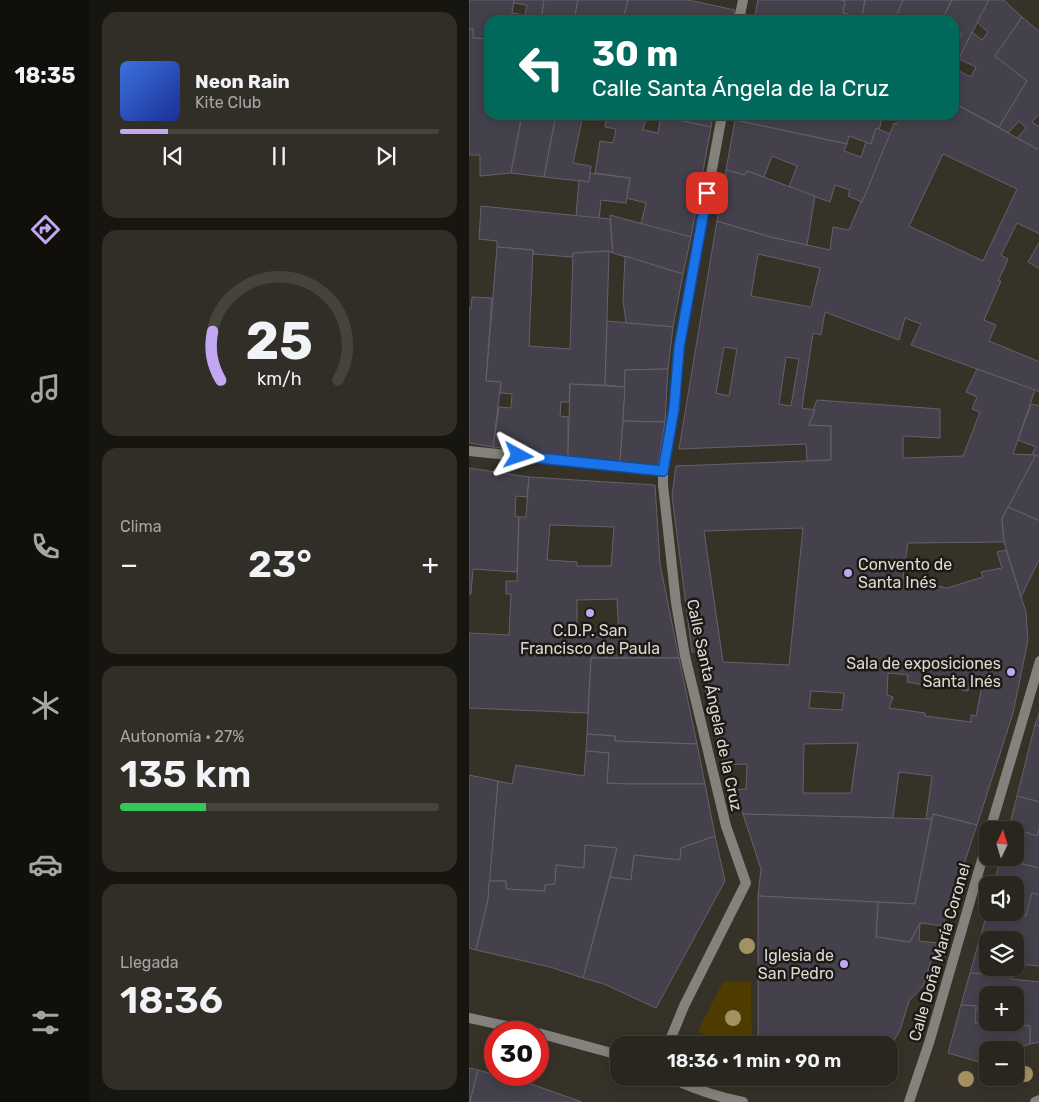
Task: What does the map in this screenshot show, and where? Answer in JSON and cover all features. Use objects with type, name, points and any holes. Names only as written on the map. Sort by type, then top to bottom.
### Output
[{"type":"street","points":[[740,15],[743,0]]},
{"type":"street","name":"Calle Santa Ángela de la Cruz","points":[[672,1036],[746,883],[726,826],[685,656],[663,485],[663,471],[674,409],[679,348],[721,120]]},
{"type":"street","points":[[469,451],[663,471]]},
{"type":"street","points":[[993,821],[1039,661]]},
{"type":"street","name":"Calle Doña María Coronel","points":[[909,1102],[929,1043],[980,866]]},
{"type":"street","points":[[469,1018],[484,1021]]},
{"type":"street","points":[[549,1037],[610,1054]]},
{"type":"street","points":[[688,1086],[727,1100],[743,1102]]},
{"type":"street","points":[[1035,1102],[1039,1100]]},
{"type":"shaded area","points":[[751,981],[752,1036],[707,1036],[698,1031],[723,982]]},
{"type":"building","points":[[469,0],[514,0],[512,15],[484,15],[484,39],[473,38],[473,29],[469,29]]},
{"type":"building","points":[[514,0],[544,0],[542,15],[525,15],[527,5],[514,3]]},
{"type":"building","points":[[544,0],[578,0],[575,15],[542,15]]},
{"type":"building","points":[[578,0],[628,0],[624,15],[575,15]]},
{"type":"building","points":[[628,0],[688,0],[735,10],[734,15],[624,15]]},
{"type":"building","points":[[758,0],[841,0],[845,1],[843,13],[847,14],[847,15],[755,15]]},
{"type":"building","points":[[841,0],[865,0],[862,15],[843,13],[845,1]]},
{"type":"building","points":[[865,0],[903,0],[897,15],[862,15]]},
{"type":"building","points":[[903,0],[952,0],[944,15],[897,15]]},
{"type":"building","points":[[952,0],[989,0],[959,58],[959,39],[962,34],[959,32],[959,15],[944,15]]},
{"type":"building","points":[[989,0],[1004,0],[1022,17],[995,56],[1027,81],[999,127],[959,106],[959,71],[971,77],[976,67],[959,59],[972,32],[982,40],[988,32],[977,22]]},
{"type":"building","points":[[1022,17],[1040,32],[1040,113],[1032,122],[1040,127],[1040,147],[1037,149],[1017,138],[1026,128],[1019,121],[1008,133],[999,127],[1027,81],[995,56]]},
{"type":"building","points":[[469,29],[473,29],[473,38],[484,39],[484,120],[521,120],[511,173],[480,176],[480,155],[469,155]]},
{"type":"building","points":[[959,106],[1037,149],[1040,147],[1040,234],[1017,223],[1001,255],[1008,259],[998,281],[1001,281],[984,320],[996,325],[989,341],[1040,362],[1040,392],[911,345],[921,324],[905,318],[899,340],[825,312],[821,335],[813,333],[802,408],[815,410],[809,425],[831,426],[831,460],[807,461],[806,444],[679,449],[717,221],[771,237],[830,250],[833,227],[849,230],[894,123],[897,124],[899,120],[959,120]],"holes":[[[943,154],[1017,189],[983,261],[909,226]],[[758,254],[820,268],[811,307],[751,296]],[[724,347],[737,349],[729,396],[716,393]],[[786,357],[799,359],[791,406],[779,404]]]},
{"type":"building","points":[[521,120],[555,120],[544,177],[511,173]]},
{"type":"building","points":[[555,120],[582,120],[573,163],[591,166],[589,182],[544,177]]},
{"type":"building","points":[[606,120],[646,120],[643,130],[658,133],[660,120],[679,120],[711,127],[691,237],[641,224],[646,203],[626,198],[630,178],[595,173],[600,141],[613,143],[616,129],[605,127]]},
{"type":"building","points":[[679,120],[712,120],[711,127]]},
{"type":"building","points":[[735,120],[882,120],[879,130],[876,128],[871,144],[849,136],[847,144]]},
{"type":"building","points":[[735,120],[847,144],[844,151],[861,157],[866,142],[871,144],[876,128],[890,134],[862,202],[848,196],[850,190],[835,185],[830,202],[789,187],[797,166],[772,156],[764,177],[747,171],[745,175],[726,170]]},
{"type":"building","points":[[726,170],[745,175],[747,171],[815,196],[807,245],[771,237],[717,221]]},
{"type":"building","points":[[590,173],[630,178],[626,203],[601,200],[599,219],[576,216],[579,180],[589,182]]},
{"type":"building","points":[[481,206],[610,219],[613,253],[609,251],[573,253],[572,257],[533,254],[533,250],[497,247],[497,241],[479,239]]},
{"type":"building","points":[[610,215],[691,237],[683,274],[613,253]]},
{"type":"building","points":[[1040,241],[1040,269],[1028,262]]},
{"type":"building","points":[[497,247],[533,250],[529,346],[570,349],[573,253],[609,251],[605,385],[570,384],[569,402],[561,402],[560,416],[568,417],[568,456],[493,447],[499,407],[511,408],[512,394],[500,393],[501,382],[486,381]]},
{"type":"building","points":[[625,256],[683,274],[673,327],[626,323],[623,300]]},
{"type":"building","points":[[472,297],[492,298],[486,381],[501,382],[493,447],[469,443],[469,308],[471,308]]},
{"type":"building","points":[[607,321],[673,327],[668,369],[625,370],[625,387],[605,385]]},
{"type":"building","points":[[668,369],[665,422],[623,421],[625,370]]},
{"type":"building","name":"Convento de Santa Inés","points":[[977,369],[1035,390],[1013,454],[1036,455],[1002,519],[1004,542],[908,543],[903,577],[947,588],[983,577],[981,572],[1002,568],[997,552],[1006,550],[1026,612],[1028,640],[1013,713],[977,825],[933,814],[932,819],[926,819],[932,776],[899,772],[893,818],[743,814],[735,790],[746,789],[747,764],[724,765],[696,652],[692,652],[672,496],[676,466],[831,460],[831,426],[809,425],[817,400],[940,409],[940,438],[903,436],[903,458],[963,456],[980,412],[972,409],[977,397],[966,392]],"holes":[[[803,528],[789,665],[723,662],[704,531]],[[888,673],[908,675],[907,682],[942,688],[943,680],[958,683],[958,689],[968,691],[969,684],[982,686],[976,716],[971,715],[971,722],[925,716],[925,713],[889,708],[893,697],[887,695]],[[811,691],[844,693],[842,710],[809,708]],[[858,743],[851,793],[803,793],[804,744]]]},
{"type":"building","points":[[570,384],[625,387],[620,462],[568,456]]},
{"type":"building","points":[[1031,404],[1040,406],[1040,457],[1032,454],[1036,447],[1018,440]]},
{"type":"building","points":[[623,421],[665,422],[658,466],[620,462]]},
{"type":"building","points":[[1036,455],[1040,457],[1040,521],[1008,507]]},
{"type":"building","points":[[469,468],[529,477],[527,497],[516,496],[515,516],[519,517],[517,572],[473,569],[471,594],[469,594]]},
{"type":"building","name":"C.D.P. San Francisco de Paula","points":[[529,477],[655,485],[660,564],[679,658],[591,658],[588,713],[469,708],[469,633],[509,635],[511,594],[506,594],[506,581],[517,581],[519,517],[526,517]],"holes":[[[550,525],[614,527],[611,566],[577,566],[577,562],[547,560]],[[617,599],[619,637],[577,637],[577,600]]]},
{"type":"building","points":[[1008,507],[1040,521],[1040,558],[1021,597],[1004,542],[1002,519]]},
{"type":"building","points":[[591,658],[679,658],[697,744],[615,741],[615,736],[587,734]]},
{"type":"building","points":[[1040,711],[1040,726],[1035,725]]},
{"type":"building","points":[[1035,725],[1040,726],[1040,802],[1017,796]]},
{"type":"building","points":[[587,734],[615,736],[615,741],[697,744],[705,784],[607,783],[609,753],[586,751]]},
{"type":"building","points":[[586,751],[609,753],[607,783],[705,784],[715,836],[681,848],[680,860],[634,855],[631,880],[610,877],[617,848],[585,845],[584,868],[556,865],[555,884],[545,885],[545,891],[506,889],[506,881],[489,881],[498,781],[512,784],[516,765],[584,776]]},
{"type":"building","points":[[469,775],[498,781],[488,900],[476,950],[469,948]]},
{"type":"building","points":[[1017,796],[1040,802],[1040,827],[1037,836],[1024,832],[1024,821],[1011,821]]},
{"type":"building","points":[[743,814],[932,819],[915,904],[758,896],[761,869]]},
{"type":"building","points":[[933,814],[977,825],[943,926],[920,923],[910,942],[876,937],[878,902],[915,904]]},
{"type":"building","points":[[1040,827],[1040,868],[1024,864],[1024,832],[1037,836]]},
{"type":"building","points":[[715,836],[725,881],[656,1008],[604,984],[583,978],[610,877],[631,880],[634,855],[680,860],[681,848]]},
{"type":"building","points":[[585,845],[617,848],[583,978],[550,967],[476,950],[488,900],[489,881],[506,881],[506,889],[545,891],[545,885],[555,884],[556,865],[584,868]]},
{"type":"building","points":[[1024,864],[1040,868],[1040,895],[1032,893],[1026,916],[1024,916],[1024,876],[996,876],[998,866],[1024,866]]},
{"type":"building","points":[[1032,893],[1040,895],[1040,966],[1024,965],[1024,931],[982,931],[985,921],[1024,921],[1024,916],[1026,916]]},
{"type":"building","name":"Iglesia de San Pedro","points":[[758,896],[878,902],[876,937],[910,942],[920,923],[919,941],[937,943],[923,986],[909,1001],[897,1036],[758,1036]]},
{"type":"building","points":[[979,942],[979,974],[970,973]]},
{"type":"building","points":[[970,973],[979,974],[979,976],[1013,976],[1012,979],[1040,982],[1040,1042],[1030,1044],[1030,1026],[1024,1026],[1024,986],[979,986],[979,1023],[975,1023],[976,1006],[961,1005]]},
{"type":"building","points":[[961,1005],[976,1006],[975,1023],[979,1023],[979,1031],[1024,1031],[1024,1026],[1030,1026],[1030,1044],[1024,1046],[1024,1041],[979,1041],[979,1062],[948,1053]]},
{"type":"building","points":[[469,1068],[478,1070],[470,1102],[469,1102]]},
{"type":"building","points":[[478,1070],[484,1072],[484,1086],[537,1086],[582,1102],[470,1102]]},
{"type":"place","name":"Convento de Santa Inés","points":[[848,573]]},
{"type":"place","name":"C.D.P. San Francisco de Paula","points":[[590,613]]},
{"type":"place","name":"Sala de exposiciones Santa Inés","points":[[1011,672]]},
{"type":"place","name":"Iglesia de San Pedro","points":[[844,964]]},
{"type":"route","points":[[519,456],[663,471],[674,409],[679,348],[707,193]]}]
